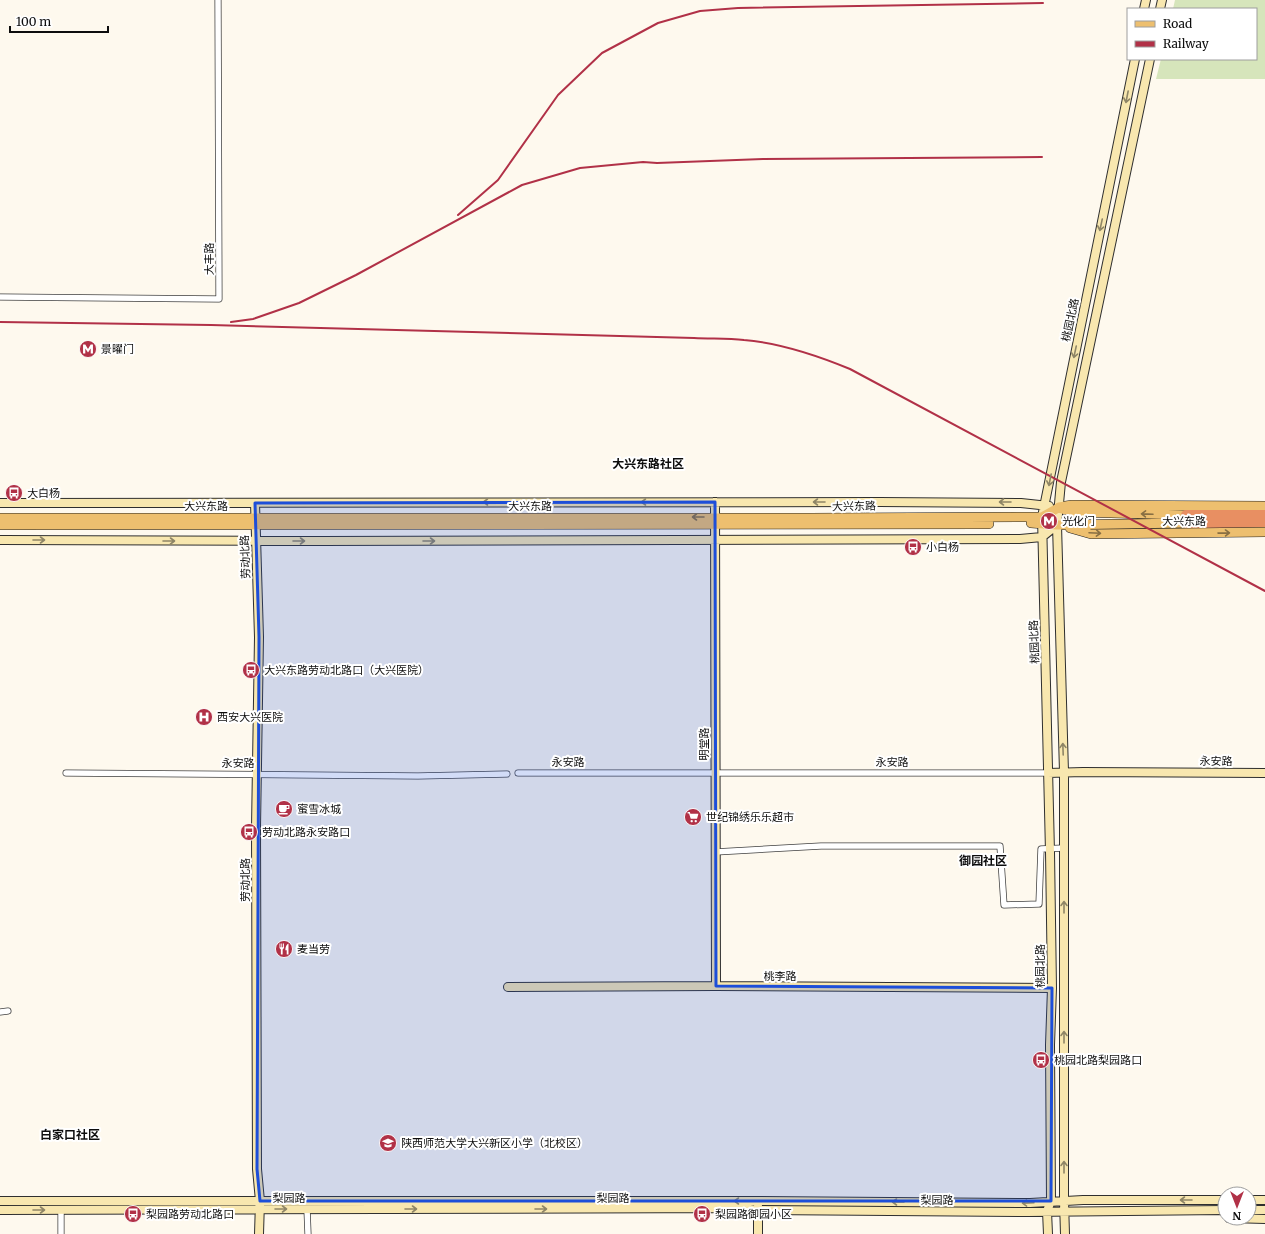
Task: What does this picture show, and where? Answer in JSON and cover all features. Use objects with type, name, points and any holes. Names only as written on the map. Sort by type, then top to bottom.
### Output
[{"type":"highway","points":[[1224,519],[1265,515]]},
{"type":"highway","points":[[1186,519],[1224,519],[1265,522]]},
{"type":"main road","name":"桃园北路","points":[[1048,1234],[1047,1211],[1051,1201],[1050,1045],[1052,988],[1042,520],[1135,60]]},
{"type":"main road","points":[[1065,1234],[1064,772],[1056,525],[1061,482],[1150,60]]},
{"type":"main road","points":[[0,502],[1013,502],[1058,508]]},
{"type":"main road","name":"明堂路","points":[[715,502],[716,986]]},
{"type":"main road","name":"劳动北路","points":[[255,503],[259,637],[257,775],[257,1168],[260,1205],[259,1234]]},
{"type":"main road","name":"大兴东路","points":[[1042,520],[1058,508],[1072,504],[1265,506]]},
{"type":"main road","name":"大兴东路","points":[[1058,508],[1073,512],[1186,519]]},
{"type":"main road","name":"大兴东路","points":[[0,518],[255,521],[1042,520],[1091,534],[1265,532]]},
{"type":"main road","name":"大兴东路","points":[[1056,525],[1186,519]]},
{"type":"main road","name":"大兴东路","points":[[0,525],[255,521]]},
{"type":"main road","points":[[0,540],[256,541],[1020,539],[1042,537],[1056,525]]},
{"type":"main road","name":"永安路","points":[[1048,773],[1265,773]]},
{"type":"main road","name":"桃李路","points":[[508,987],[716,986],[1052,988]]},
{"type":"main road","name":"梨园路","points":[[0,1210],[260,1205],[758,1201],[1030,1203],[1051,1201],[1217,1200]]},
{"type":"main road","points":[[758,1201],[758,1234]]},
{"type":"main road","name":"梨园路","points":[[0,1202],[260,1205],[307,1210],[742,1208],[758,1210],[1216,1210]]},
{"type":"street","name":"大丰路","points":[[0,297],[219,299],[218,0]]},
{"type":"street","name":"永安路","points":[[66,773],[418,776],[507,774]]},
{"type":"street","name":"永安路","points":[[518,773],[1048,773]]},
{"type":"street","points":[[715,852],[821,846],[1000,846],[1004,905],[1040,904],[1041,849],[1064,848]]},
{"type":"street","points":[[0,1012],[8,1011]]},
{"type":"street","points":[[61,1210],[61,1234]]},
{"type":"street","points":[[307,1210],[308,1234]]},
{"type":"highlighted area","points":[[715,502],[716,986],[1052,988],[1051,1201],[260,1201],[257,1169],[259,637],[255,503]]},
{"type":"green space","points":[[1175,0],[1265,0],[1265,79],[1156,79],[1161,60],[1257,60],[1257,8],[1173,8]]},
{"type":"railway","points":[[458,215],[498,180],[558,95],[602,53],[658,23],[700,11],[738,8],[1043,3]]},
{"type":"railway","points":[[231,322],[253,319],[299,303],[356,275],[522,185],[580,168],[643,162],[657,163],[763,159],[1042,157]]},
{"type":"railway","points":[[0,322],[211,325],[725,339],[771,344],[811,354],[850,369],[1265,591]]},
{"type":"place","name":"景曜门","points":[[88,349]]},
{"type":"place","name":"大白杨","points":[[14,493]]},
{"type":"place","name":"光化门","points":[[1049,521]]},
{"type":"place","name":"小白杨","points":[[913,547]]},
{"type":"place","name":"大兴东路劳动北路口（大兴医院）","points":[[251,670]]},
{"type":"place","name":"西安大兴医院","points":[[204,717]]},
{"type":"place","name":"蜜雪冰城","points":[[284,809]]},
{"type":"place","name":"世纪锦绣乐乐超市","points":[[693,817]]},
{"type":"place","name":"劳动北路永安路口","points":[[249,832]]},
{"type":"place","name":"麦当劳","points":[[284,949]]},
{"type":"place","name":"桃园北路梨园路口","points":[[1041,1060]]},
{"type":"place","name":"陕西师范大学大兴新区小学（北校区）","points":[[388,1143]]},
{"type":"place","name":"梨园路劳动北路口","points":[[133,1214]]},
{"type":"place","name":"梨园路御园小区","points":[[702,1214]]},
{"type":"district","name":"大兴东路社区","points":[[648,463]]},
{"type":"district","name":"御园社区","points":[[983,860]]},
{"type":"district","name":"白家口社区","points":[[70,1134]]}]
